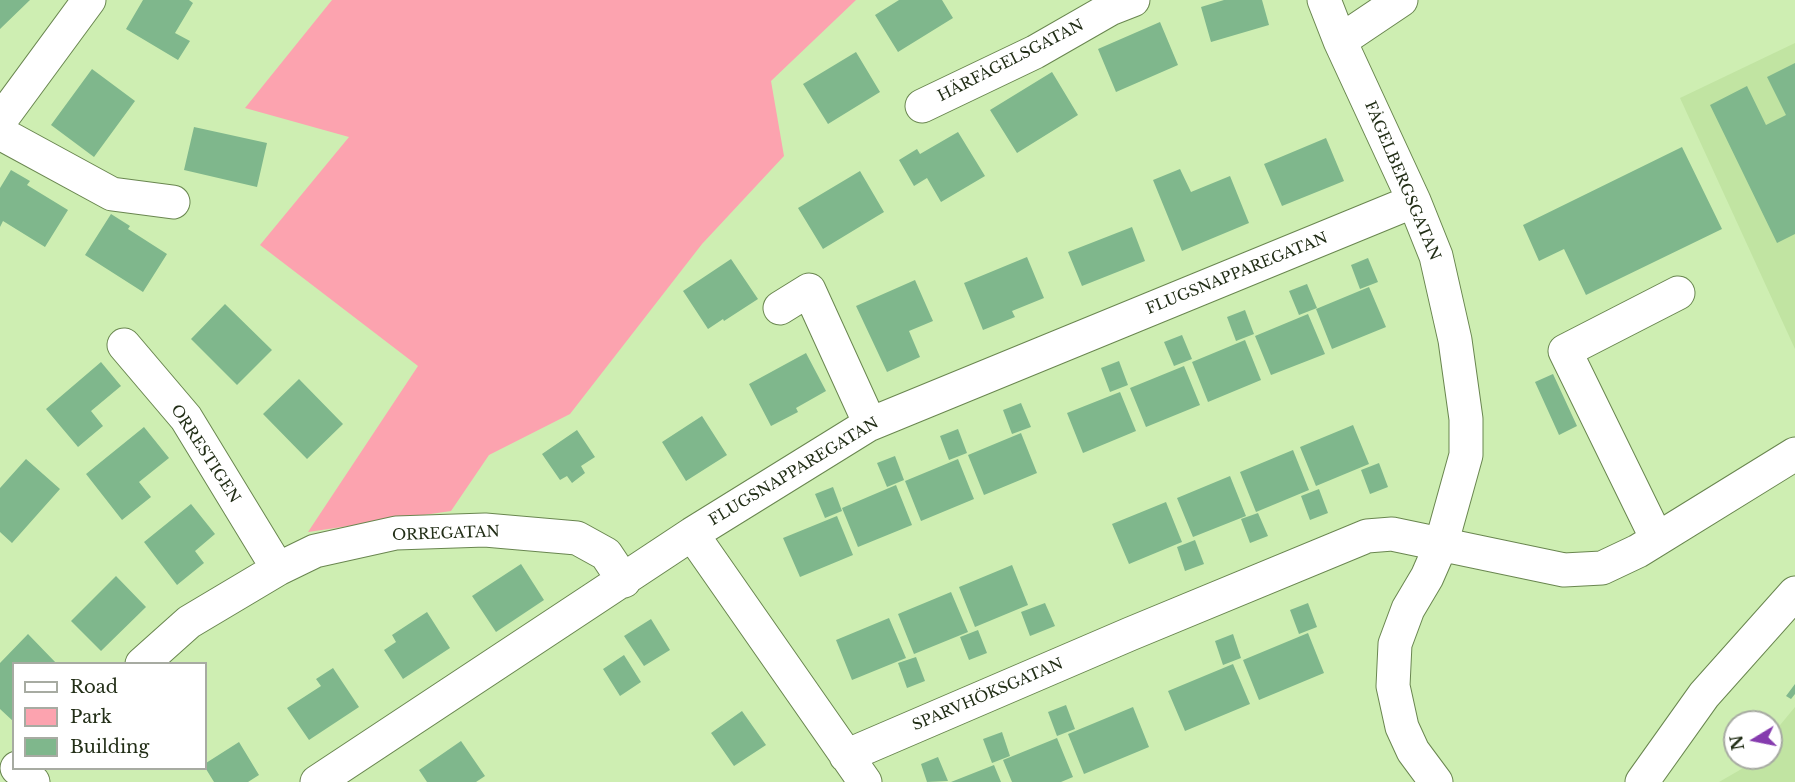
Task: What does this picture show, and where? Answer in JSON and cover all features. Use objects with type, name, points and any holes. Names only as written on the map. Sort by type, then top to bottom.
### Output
[{"type":"street","points":[[0,121],[89,0]]},
{"type":"street","name":"HÄRFÅGELSGATAN","points":[[922,106],[973,83],[1110,9],[1133,0]]},
{"type":"street","name":"FÅGELBERGSGATAN","points":[[1324,0],[1340,41],[1414,201],[1436,256],[1455,339],[1466,419],[1466,455],[1441,545],[1427,577],[1408,609],[1395,644],[1392,686],[1402,727],[1426,779]]},
{"type":"street","points":[[1340,41],[1401,0]]},
{"type":"street","points":[[0,133],[112,194],[173,202]]},
{"type":"street","name":"FLUGSNAPPAREGATAN","points":[[317,782],[356,772],[692,534],[870,424],[1414,201]]},
{"type":"street","points":[[780,308],[809,290],[870,424]]},
{"type":"street","points":[[1657,539],[1564,351],[1678,293]]},
{"type":"street","name":"ORRESTIGEN","points":[[124,345],[186,418],[278,569]]},
{"type":"street","points":[[1441,545],[1564,570],[1602,568],[1657,539],[1795,454]]},
{"type":"street","name":"ORREGATAN","points":[[143,662],[189,622],[278,569],[315,551],[396,533],[485,530],[577,538],[606,554],[624,581]]},
{"type":"street","name":"SPARVHÖKSGATAN","points":[[692,534],[855,769],[1131,634],[1367,536],[1392,534],[1441,545]]},
{"type":"street","points":[[1642,782],[1704,695],[1795,593]]},
{"type":"street","points":[[0,754],[12,763]]},
{"type":"street","points":[[19,770],[33,782],[43,770]]},
{"type":"shaded area","points":[[1795,43],[1795,349],[1680,98]]},
{"type":"shaded area","points":[[1795,707],[1795,782],[1719,782],[1740,770],[1783,770],[1783,722]]},
{"type":"green space","points":[[332,0],[856,0],[771,81],[784,156],[702,244],[570,414],[489,455],[451,511],[308,532],[418,366],[260,245],[349,137],[245,108]]},
{"type":"building","points":[[0,0],[30,0],[0,29]]},
{"type":"building","points":[[143,0],[189,0],[193,3],[175,33],[190,41],[178,60],[126,29]]},
{"type":"building","points":[[899,0],[942,0],[953,18],[898,52],[875,15]]},
{"type":"building","points":[[1224,0],[1262,0],[1269,25],[1211,42],[1201,7]]},
{"type":"building","points":[[1160,22],[1178,65],[1116,92],[1098,49]]},
{"type":"building","points":[[856,52],[880,92],[828,124],[803,84]]},
{"type":"building","points":[[1795,63],[1795,234],[1777,243],[1710,105],[1747,86],[1766,125],[1786,115],[1767,77]]},
{"type":"building","points":[[92,69],[135,101],[94,157],[51,125]]},
{"type":"building","points":[[1052,72],[1078,115],[1017,153],[990,110]]},
{"type":"building","points":[[194,127],[267,143],[257,187],[184,170]]},
{"type":"building","points":[[958,132],[985,176],[941,202],[927,178],[914,186],[899,160],[917,149],[920,154]]},
{"type":"building","points":[[1326,138],[1344,181],[1282,206],[1264,164]]},
{"type":"building","points":[[1682,147],[1722,229],[1586,295],[1564,249],[1539,261],[1523,225]]},
{"type":"building","points":[[1180,169],[1191,192],[1230,176],[1249,223],[1182,251],[1153,180]]},
{"type":"building","points":[[11,170],[30,181],[27,185],[68,210],[45,247],[3,221],[0,227],[0,188]]},
{"type":"building","points":[[860,171],[884,212],[823,249],[798,208]]},
{"type":"building","points":[[111,214],[130,226],[128,229],[167,254],[143,292],[85,255]]},
{"type":"building","points":[[1132,227],[1145,261],[1082,286],[1068,252]]},
{"type":"building","points":[[1027,257],[1044,298],[1012,311],[1015,317],[983,330],[964,283]]},
{"type":"building","points":[[1368,258],[1378,282],[1360,289],[1351,265]]},
{"type":"building","points":[[731,259],[758,299],[708,329],[683,291]]},
{"type":"building","points":[[915,280],[933,321],[909,331],[920,357],[887,372],[856,306]]},
{"type":"building","points":[[1307,284],[1317,308],[1299,315],[1289,291]]},
{"type":"building","points":[[1369,287],[1386,327],[1332,349],[1316,309]]},
{"type":"building","points":[[225,304],[272,350],[237,385],[191,339]]},
{"type":"building","points":[[1245,310],[1254,334],[1236,341],[1227,317]]},
{"type":"building","points":[[1308,314],[1325,354],[1271,375],[1255,336]]},
{"type":"building","points":[[1182,335],[1192,359],[1174,366],[1164,342]]},
{"type":"building","points":[[1245,340],[1261,380],[1208,402],[1192,362]]},
{"type":"building","points":[[806,353],[826,391],[796,408],[798,412],[771,426],[749,384]]},
{"type":"building","points":[[1119,361],[1128,385],[1110,392],[1101,368]]},
{"type":"building","points":[[101,362],[121,386],[91,411],[103,426],[78,447],[46,409]]},
{"type":"building","points":[[1184,366],[1200,405],[1146,427],[1130,388]]},
{"type":"building","points":[[1553,374],[1577,426],[1559,435],[1535,382]]},
{"type":"building","points":[[299,379],[343,424],[307,459],[263,414]]},
{"type":"building","points":[[1120,392],[1136,431],[1083,453],[1067,413]]},
{"type":"building","points":[[1021,403],[1031,427],[1012,434],[1003,410]]},
{"type":"building","points":[[702,416],[727,455],[686,481],[662,442]]},
{"type":"building","points":[[1353,425],[1369,464],[1316,486],[1300,447]]},
{"type":"building","points":[[144,427],[169,458],[139,482],[151,497],[122,520],[86,474]]},
{"type":"building","points":[[958,429],[967,453],[949,460],[940,436]]},
{"type":"building","points":[[577,430],[595,457],[581,466],[585,473],[572,483],[567,476],[560,480],[542,454]]},
{"type":"building","points":[[1021,433],[1037,473],[984,495],[968,455]]},
{"type":"building","points":[[1293,450],[1309,490],[1256,512],[1240,472]]},
{"type":"building","points":[[895,456],[904,480],[887,487],[877,463]]},
{"type":"building","points":[[26,459],[60,489],[12,543],[0,532],[0,488]]},
{"type":"building","points":[[958,459],[974,499],[921,521],[905,481]]},
{"type":"building","points":[[1379,463],[1388,487],[1370,494],[1361,470]]},
{"type":"building","points":[[1230,476],[1246,516],[1193,537],[1177,498]]},
{"type":"building","points":[[896,485],[912,525],[858,547],[842,508]]},
{"type":"building","points":[[833,487],[842,511],[825,518],[815,494]]},
{"type":"building","points":[[1319,489],[1328,513],[1310,520],[1301,496]]},
{"type":"building","points":[[1166,502],[1182,542],[1129,564],[1112,524]]},
{"type":"building","points":[[191,504],[215,534],[195,551],[204,563],[177,585],[144,542]]},
{"type":"building","points":[[1258,513],[1268,536],[1250,543],[1241,519]]},
{"type":"building","points":[[837,516],[853,555],[800,577],[783,538]]},
{"type":"building","points":[[1195,540],[1204,564],[1185,571],[1177,547]]},
{"type":"building","points":[[521,564],[544,600],[496,632],[472,596]]},
{"type":"building","points":[[1012,565],[1028,605],[975,627],[959,587]]},
{"type":"building","points":[[116,576],[146,607],[101,651],[71,621]]},
{"type":"building","points":[[951,592],[968,632],[914,654],[898,614]]},
{"type":"building","points":[[1045,603],[1055,626],[1030,636],[1021,612]]},
{"type":"building","points":[[1308,603],[1317,627],[1299,634],[1290,610]]},
{"type":"building","points":[[427,612],[450,648],[403,679],[384,650],[396,642],[392,635]]},
{"type":"building","points":[[889,618],[906,658],[852,680],[836,640]]},
{"type":"building","points":[[651,619],[670,650],[644,666],[624,636]]},
{"type":"building","points":[[978,630],[987,653],[969,660],[960,637]]},
{"type":"building","points":[[1308,633],[1324,673],[1259,700],[1243,660]]},
{"type":"building","points":[[28,634],[55,662],[12,662],[12,720],[0,709],[0,663]]},
{"type":"building","points":[[1233,634],[1241,658],[1223,665],[1215,641]]},
{"type":"building","points":[[624,655],[641,682],[620,696],[603,669]]},
{"type":"building","points":[[916,657],[925,681],[907,688],[898,663]]},
{"type":"building","points":[[1233,664],[1250,704],[1185,731],[1168,691]]},
{"type":"building","points":[[333,668],[359,707],[309,740],[287,708],[321,686],[316,679]]},
{"type":"building","points":[[1795,684],[1795,694],[1791,699],[1786,696]]},
{"type":"building","points":[[1066,705],[1075,729],[1057,736],[1048,712]]},
{"type":"building","points":[[1133,707],[1149,747],[1084,774],[1068,734]]},
{"type":"building","points":[[742,711],[766,745],[734,766],[711,733]]},
{"type":"building","points":[[1002,732],[1010,756],[992,763],[983,739]]},
{"type":"building","points":[[1057,738],[1073,777],[1061,782],[1012,782],[1003,760]]},
{"type":"building","points":[[461,741],[485,776],[476,782],[427,782],[419,770]]},
{"type":"building","points":[[239,742],[259,775],[248,782],[214,782],[207,770],[207,762]]},
{"type":"building","points":[[938,757],[948,781],[927,782],[921,764]]},
{"type":"building","points":[[994,765],[1001,782],[951,782]]}]
